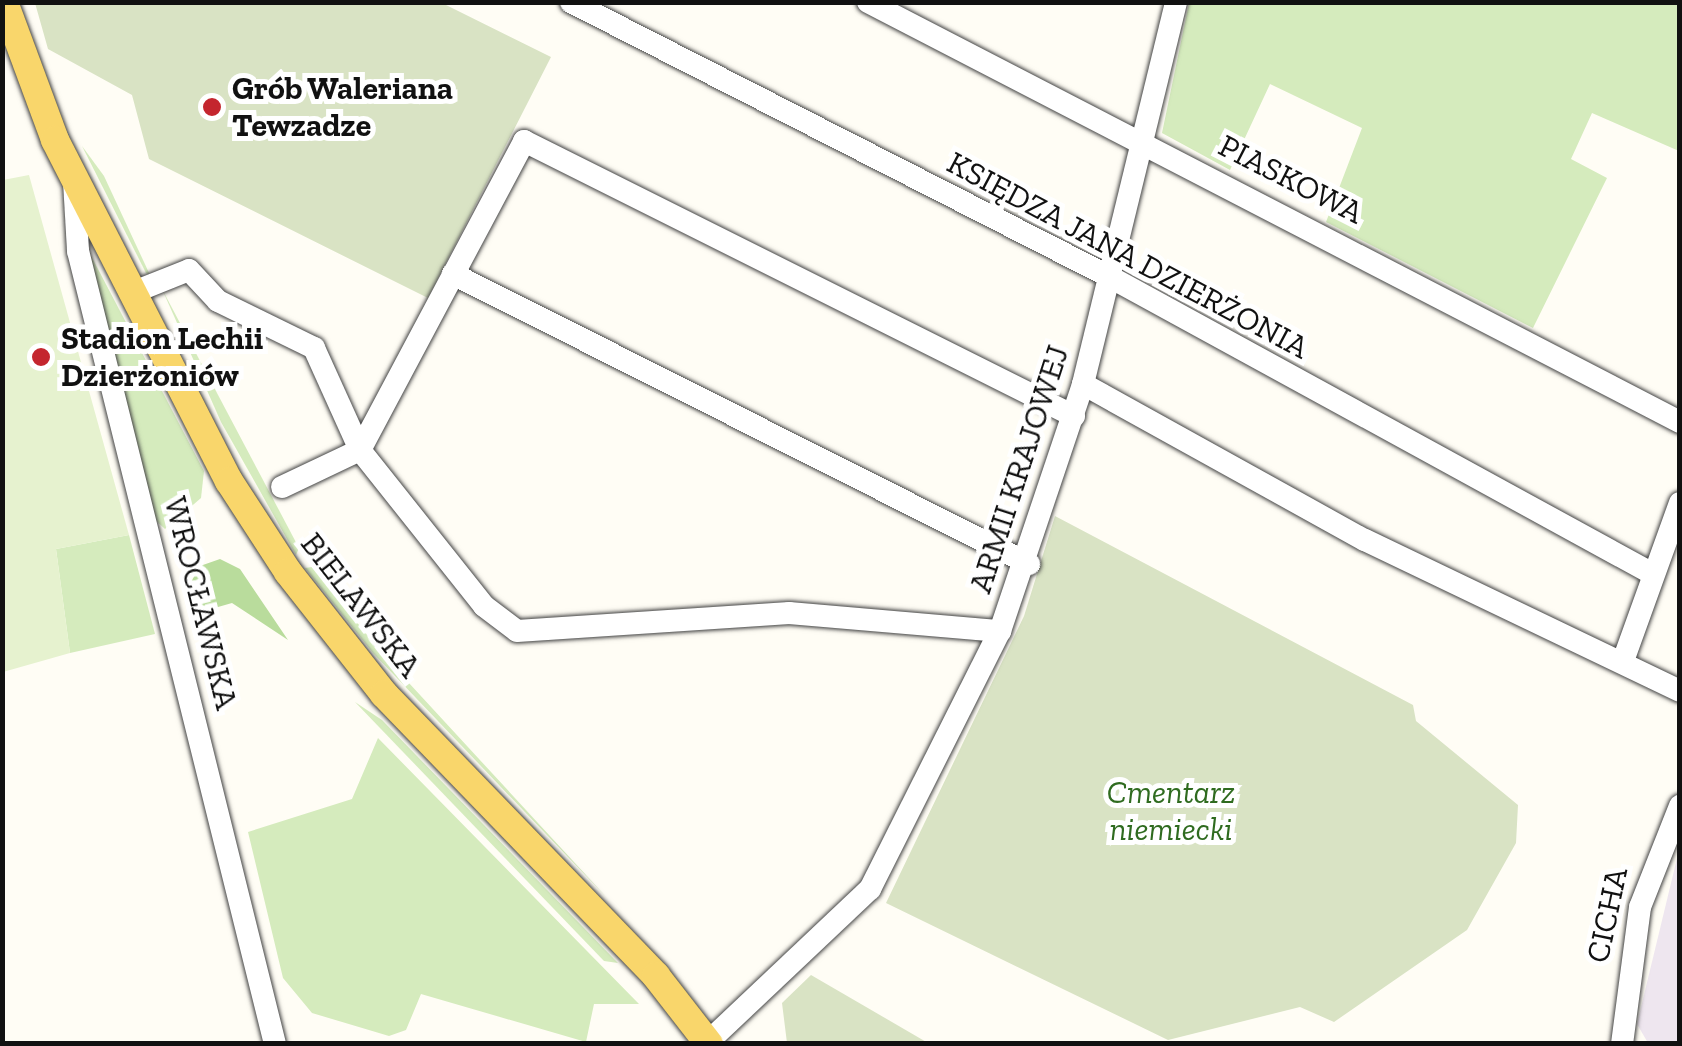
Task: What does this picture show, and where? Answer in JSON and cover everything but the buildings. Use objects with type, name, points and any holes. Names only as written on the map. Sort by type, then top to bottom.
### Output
[{"type":"main road","name":"BIELAWSKA","points":[[4,2],[56,140],[229,481],[331,631],[708,1043]]},
{"type":"street","name":"KSIĘDZA JANA DZIERŻONIA","points":[[570,2],[1110,278],[1651,573]]},
{"type":"street","name":"PIASKOWA","points":[[868,2],[1146,142],[1680,422]]},
{"type":"street","name":"ARMII KRAJOWEJ","points":[[708,1043],[870,890],[1000,631],[1029,564],[1084,384],[1146,142],[1176,2]]},
{"type":"street","points":[[282,487],[360,450],[524,141],[1074,416]]},
{"type":"street","name":"WROCŁAWSKA","points":[[74,176],[78,251],[276,1044]]},
{"type":"street","points":[[134,292],[189,270],[218,302],[314,348],[360,450],[484,606],[516,630],[789,613],[1000,631]]},
{"type":"street","points":[[453,274],[1029,564]]},
{"type":"street","points":[[1084,384],[1365,540],[1680,691]]},
{"type":"street","points":[[1622,661],[1680,502]]},
{"type":"street","name":"CICHA","points":[[1622,1044],[1647,878],[1680,806]]},
{"type":"shaded area","points":[[1679,850],[1679,1043],[1648,1043],[1637,1024]]},
{"type":"green space","points":[[35,3],[442,3],[551,57],[428,298],[149,159],[132,95],[48,49]]},
{"type":"green space","points":[[1189,3],[1679,3],[1679,151],[1592,113],[1571,159],[1607,178],[1533,328],[1326,222],[1362,128],[1270,84],[1230,170],[1162,133]]},
{"type":"green space","points":[[82,146],[104,176],[150,275],[146,273]]},
{"type":"green space","name":"Stadion Lechii Dzierżoniów","points":[[29,175],[129,535],[56,549],[70,653],[3,672],[3,180]]},
{"type":"green space","points":[[88,250],[204,471],[201,498],[165,529],[153,518]]},
{"type":"green space","points":[[162,289],[299,548],[296,555],[221,422]]},
{"type":"green space","name":"Cmentarz niemiecki","points":[[1055,516],[1413,705],[1416,721],[1518,805],[1516,843],[1467,930],[1334,1022],[1300,1007],[1168,1040],[886,903],[1024,616]]},
{"type":"green space","points":[[129,535],[155,634],[70,653],[56,549]]},
{"type":"green space","points":[[220,559],[240,569],[288,640],[232,603],[197,613],[187,589],[200,566]]},
{"type":"green space","points":[[312,567],[385,657],[609,900],[373,653],[305,568]]},
{"type":"green space","points":[[355,702],[382,720],[618,963],[604,961]]},
{"type":"green space","points":[[378,738],[639,1004],[594,1004],[586,1042],[421,994],[406,1030],[389,1036],[312,1013],[283,978],[248,832],[352,799]]},
{"type":"green space","points":[[811,975],[928,1043],[787,1043],[782,1003]]},
{"type":"place","name":"Grób Waleriana Tewzadze","points":[[212,107]]},
{"type":"place","name":"Stadion Lechii Dzierżoniów","points":[[41,357]]}]
